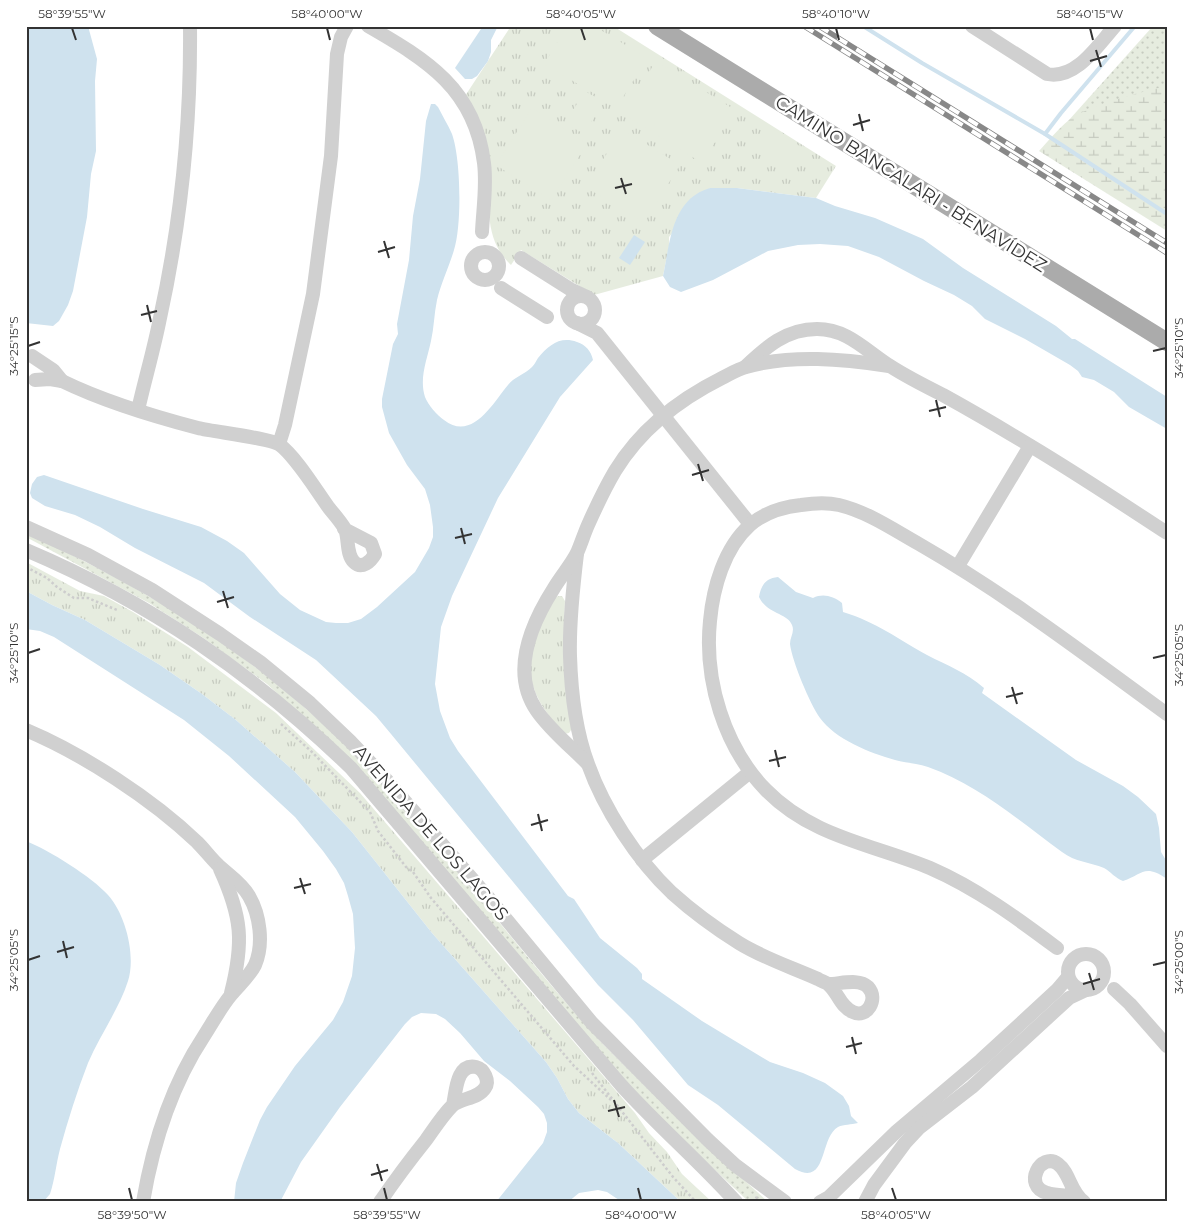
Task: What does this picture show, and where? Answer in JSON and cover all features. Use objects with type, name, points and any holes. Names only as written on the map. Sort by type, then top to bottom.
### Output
[{"type":"main road","name":"CAMINO BANCALARI - BENAVÍDEZ","points":[[656,26],[1167,342]]},
{"type":"street","points":[[138,410],[161,316],[179,214],[190,81],[190,26]]},
{"type":"street","points":[[279,444],[285,425],[312,294],[331,156],[337,54],[347,26]]},
{"type":"street","points":[[368,26],[410,51],[437,70],[450,85],[472,118],[480,139],[485,164],[486,187],[481,240],[471,264],[473,274],[489,284],[501,288],[547,317]]},
{"type":"street","points":[[972,26],[1048,74],[1056,76],[1070,71],[1086,58],[1115,26]]},
{"type":"street","points":[[482,232],[493,254]]},
{"type":"street","points":[[472,260],[474,256],[485,251],[497,256],[500,264],[498,284],[501,288]]},
{"type":"street","points":[[521,258],[570,294],[587,297],[594,303],[600,338]]},
{"type":"street","points":[[480,279],[488,280],[498,273]]},
{"type":"street","points":[[570,294],[568,308],[570,317],[600,338],[750,524]]},
{"type":"street","points":[[577,323],[589,321],[595,311]]},
{"type":"street","points":[[587,763],[553,730],[536,710],[529,694],[524,661],[528,642],[541,611],[577,554],[588,525],[616,470],[639,440],[663,416],[691,394],[745,367],[765,349],[784,336],[799,331],[817,329],[849,336],[889,366],[1030,446],[1167,533]]},
{"type":"street","points":[[29,355],[53,370],[62,382]]},
{"type":"street","points":[[29,355],[36,360],[39,370],[29,384]]},
{"type":"street","points":[[745,367],[787,361],[821,359],[866,362],[889,366]]},
{"type":"street","points":[[29,384],[50,378],[138,410],[200,428],[279,444],[297,463],[344,528]]},
{"type":"street","points":[[958,566],[1030,446]]},
{"type":"street","points":[[1090,989],[1074,986],[1068,973],[1066,961],[1057,948],[986,898],[948,876],[906,859],[837,836],[785,807],[767,791],[750,772],[731,739],[722,718],[710,667],[708,634],[713,597],[719,577],[731,551],[739,537],[750,524],[768,514],[788,507],[816,502],[837,504],[854,509],[878,520],[958,566],[1037,620],[1167,714]]},
{"type":"street","name":"AVENIDA DE LOS LAGOS","points":[[26,527],[88,555],[152,590],[228,639],[260,662],[310,703],[384,777],[598,1029],[735,1165],[785,1202]]},
{"type":"street","name":"AVENIDA DE LOS LAGOS","points":[[26,550],[72,570],[132,601],[192,638],[269,694],[328,746],[357,776],[621,1085],[658,1125],[705,1168],[736,1202]]},
{"type":"street","points":[[577,554],[570,654],[576,711],[587,763],[604,800],[623,833],[642,860],[671,892],[714,926],[740,944],[828,984]]},
{"type":"street","points":[[26,730],[61,747],[125,785],[167,816],[237,880],[249,895],[256,912],[259,929],[258,952],[255,965],[230,996],[189,1062],[174,1093],[161,1126],[148,1171],[143,1202]]},
{"type":"street","points":[[642,860],[750,772]]},
{"type":"street","points":[[219,865],[237,916],[240,939],[237,966],[230,996]]},
{"type":"street","points":[[1057,948],[1096,957],[1103,966],[1114,989],[1167,1046]]},
{"type":"street","points":[[820,1202],[829,1197],[896,1130],[1008,1035],[1057,990],[1068,973],[1073,958],[1084,954]]},
{"type":"street","points":[[1090,989],[1102,978],[1103,966]]},
{"type":"street","points":[[865,1202],[874,1185],[905,1143],[919,1128],[972,1087],[1070,998],[1090,989],[1105,987],[1114,989]]},
{"type":"street","points":[[380,1202],[399,1174],[453,1105]]},
{"type":"path","points":[[26,568],[42,575],[74,598],[88,598],[119,611]]},
{"type":"path","points":[[280,723],[312,752],[376,819]]},
{"type":"path","points":[[370,812],[378,831],[406,867],[413,872],[431,898],[574,1066],[618,1106]]},
{"type":"path","points":[[413,872],[418,867]]},
{"type":"path","points":[[590,1071],[673,1177],[696,1202]]},
{"type":"path","points":[[752,1202],[758,1196]]},
{"type":"green space","points":[[511,26],[613,26],[836,166],[816,198],[737,188],[710,188],[669,237],[663,276],[594,295],[521,250],[511,265],[498,248],[491,229],[465,96]]},
{"type":"green space","points":[[567,26],[594,26],[647,58],[617,107],[544,64]]},
{"type":"green space","points":[[1153,26],[1167,26],[1167,180],[1069,120]]},
{"type":"green space","points":[[656,61],[735,110],[702,163],[623,114]]},
{"type":"green space","points":[[1167,86],[1167,231],[1039,151],[1061,127],[1078,114],[1116,100]]},
{"type":"green space","points":[[585,91],[603,102],[584,134],[565,123]]},
{"type":"green space","points":[[532,108],[587,144],[551,200],[496,165]]},
{"type":"green space","points":[[622,129],[680,165],[644,223],[586,187]]},
{"type":"green space","points":[[773,129],[806,150],[795,168],[762,146]]},
{"type":"green space","points":[[26,533],[100,569],[171,610],[240,655],[304,707],[383,785],[600,1041],[674,1114],[768,1202],[749,1202],[663,1121],[621,1076],[338,749],[267,684],[202,637],[149,603],[26,537]]},
{"type":"green space","points":[[26,562],[80,591],[104,596],[133,612],[188,647],[276,713],[360,793],[635,1113],[649,1133],[667,1152],[682,1174],[712,1202],[681,1202],[618,1143],[579,1113],[568,1099],[546,1062],[432,933],[352,832],[295,772],[236,720],[160,665],[85,620],[26,591]]},
{"type":"green space","points":[[558,596],[562,596],[565,601],[564,625],[573,727],[569,733],[564,734],[558,729],[537,695],[530,668],[531,655],[539,630],[551,601]]},
{"type":"water","points":[[26,26],[88,26],[97,59],[95,81],[96,151],[91,174],[87,217],[73,291],[59,321],[53,326],[26,323]]},
{"type":"water","points":[[483,26],[498,26],[491,40],[491,52],[488,61],[477,76],[472,79],[465,79],[455,68]]},
{"type":"water","points":[[431,104],[435,104],[438,107],[452,134],[455,145],[459,175],[459,209],[457,239],[437,300],[432,336],[424,369],[423,390],[428,403],[444,420],[454,426],[464,426],[481,418],[510,382],[532,367],[542,353],[555,343],[571,340],[580,343],[588,349],[593,360],[560,397],[498,498],[452,596],[441,627],[435,684],[440,711],[450,738],[458,751],[568,896],[574,899],[600,938],[637,968],[642,974],[642,979],[702,1021],[770,1062],[825,1083],[843,1096],[849,1106],[851,1116],[858,1123],[840,1126],[832,1133],[822,1159],[813,1172],[806,1173],[795,1169],[718,1105],[688,1085],[633,1020],[598,985],[376,716],[316,660],[250,617],[204,583],[135,548],[100,527],[75,515],[45,506],[32,498],[30,493],[32,484],[37,477],[44,475],[201,527],[244,553],[280,594],[300,610],[326,622],[348,623],[361,619],[415,572],[433,537],[430,505],[425,489],[407,465],[389,433],[382,407],[382,399],[393,344],[398,334],[397,324],[409,260],[426,121]]},
{"type":"water","points":[[710,188],[737,188],[816,198],[875,218],[923,239],[963,268],[1056,326],[1072,339],[1075,339],[1167,397],[1167,429],[1129,407],[1114,392],[1094,380],[1082,377],[1070,365],[985,319],[972,306],[954,295],[879,257],[848,246],[798,245],[768,251],[713,280],[681,292],[670,287],[663,276],[674,224],[687,202],[697,194]]},
{"type":"water","points":[[634,235],[645,242],[630,265],[619,258]]},
{"type":"water","points":[[778,577],[796,592],[813,598],[828,596],[835,599],[842,603],[843,612],[876,626],[927,655],[964,673],[984,688],[982,693],[1076,760],[1123,786],[1138,797],[1156,814],[1161,852],[1167,862],[1167,879],[1159,874],[1148,871],[1123,881],[1104,868],[1067,855],[998,805],[947,775],[928,767],[899,761],[875,753],[844,739],[827,726],[811,703],[794,661],[790,644],[793,630],[790,621],[767,607],[759,597],[765,583],[770,579]]},
{"type":"water","points":[[26,591],[85,620],[160,665],[236,720],[295,772],[352,832],[432,933],[546,1062],[568,1099],[579,1113],[618,1143],[681,1202],[622,1202],[607,1192],[598,1190],[579,1193],[568,1202],[496,1202],[543,1143],[547,1132],[544,1114],[510,1081],[484,1061],[445,1019],[436,1014],[421,1013],[412,1017],[405,1024],[340,1107],[301,1162],[280,1202],[234,1202],[236,1183],[260,1120],[295,1066],[333,1020],[343,1002],[352,976],[355,948],[353,914],[344,883],[323,851],[295,817],[229,756],[184,720],[54,637],[40,631],[26,629]]},
{"type":"water","points":[[26,841],[70,865],[92,880],[108,895],[120,913],[124,924],[128,936],[131,960],[128,981],[124,991],[88,1063],[80,1084],[60,1149],[50,1194],[43,1202],[26,1202]]},
{"type":"waterway","points":[[863,26],[922,63],[1045,134],[1167,214]]},
{"type":"waterway","points":[[1045,134],[1135,26]]},
{"type":"railway","points":[[804,26],[1167,253]]},
{"type":"railway","points":[[819,26],[1167,243]]}]
